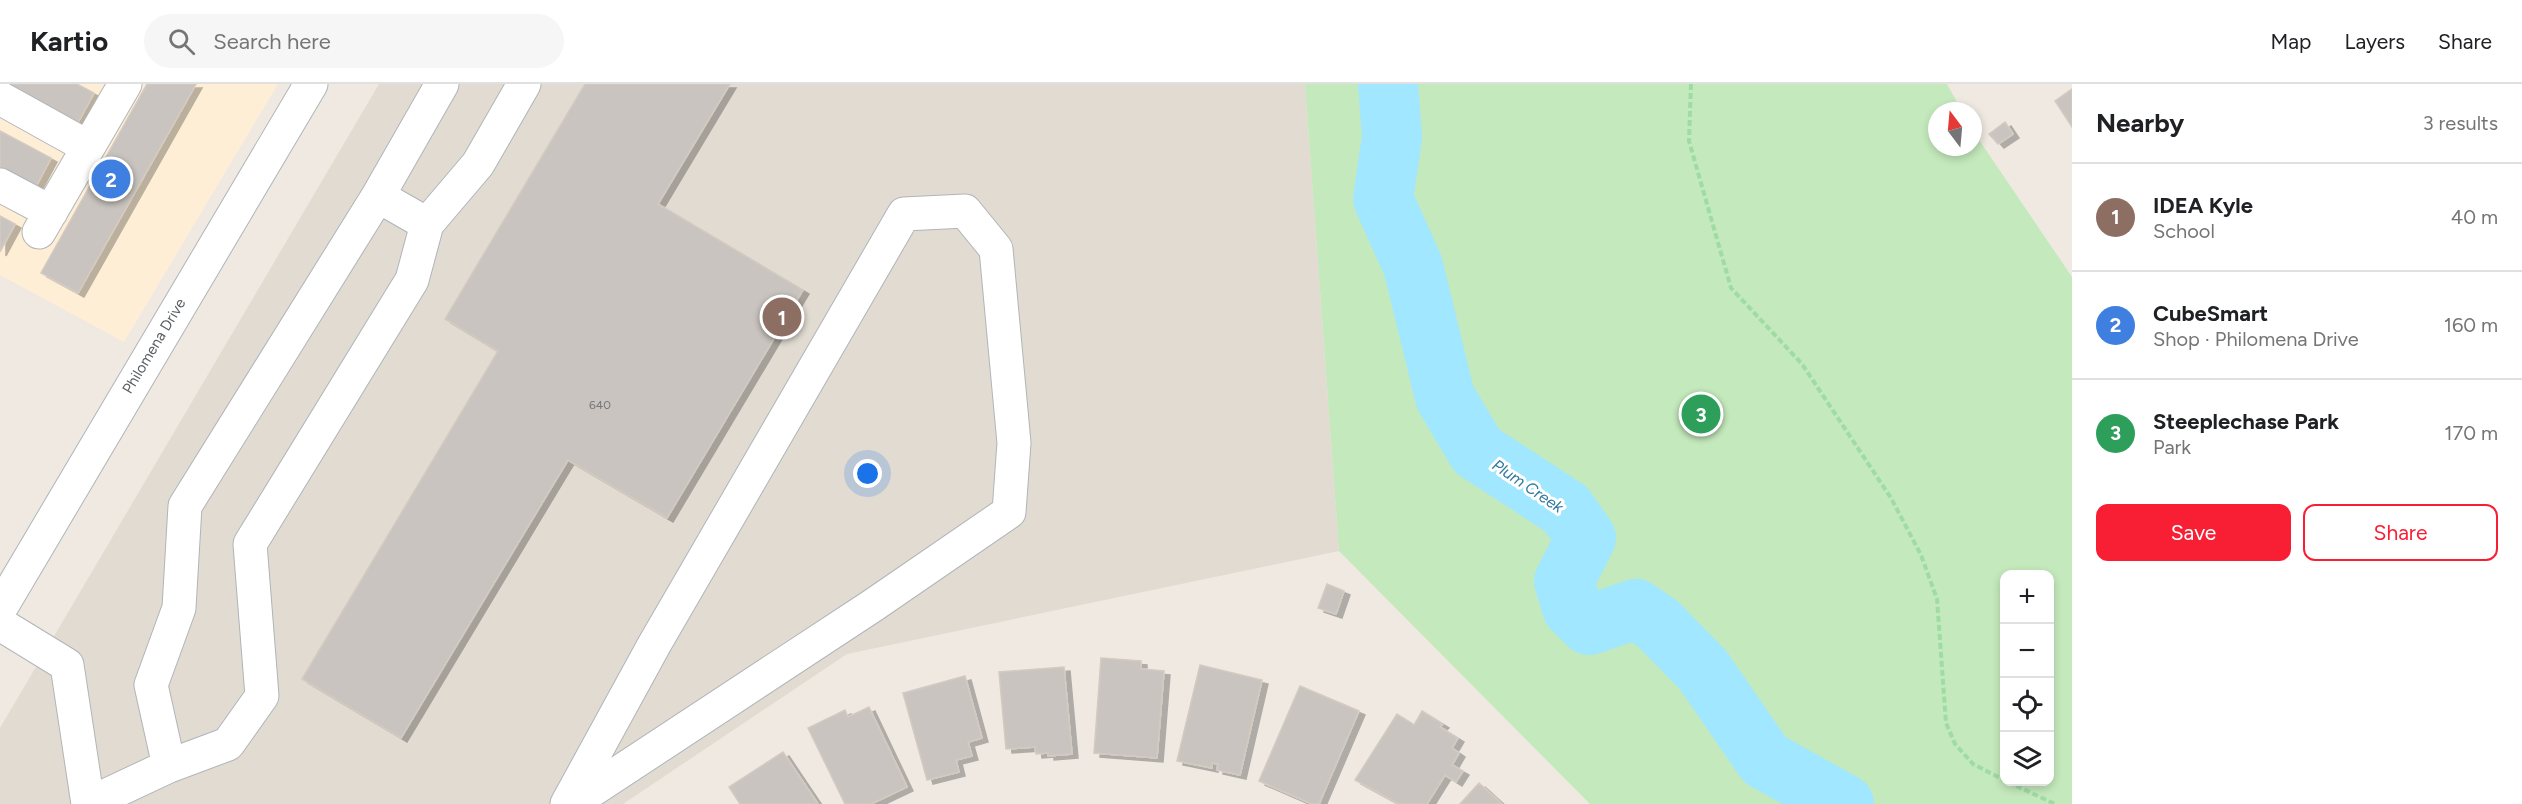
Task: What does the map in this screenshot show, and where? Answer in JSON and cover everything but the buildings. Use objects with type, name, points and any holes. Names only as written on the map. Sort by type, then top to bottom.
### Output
[{"type":"street","points":[[0,185],[45,222],[125,84]]},
{"type":"street","points":[[169,766],[151,685],[179,608],[184,506],[378,196],[442,84]]},
{"type":"street","points":[[0,624],[67,665],[88,804],[169,766],[228,744],[262,696],[250,544],[412,280],[427,224],[478,164],[524,84]]},
{"type":"street","name":"Philomena Drive","points":[[0,609],[300,87]]},
{"type":"street","points":[[0,98],[88,147]]},
{"type":"street","points":[[378,196],[427,224]]},
{"type":"street","points":[[965,211],[996,249],[1014,443],[1009,512],[872,606],[569,804],[654,645],[904,214],[965,211]]},
{"type":"path","points":[[1691,84],[1689,141],[1731,288],[1802,364],[1891,498],[1921,555],[1937,599],[1946,723],[1955,744],[1973,764],[2000,778]]},
{"type":"path","points":[[2017,786],[2055,804]]},
{"type":"shaded area","points":[[0,84],[278,84],[124,342],[0,275]]},
{"type":"shaded area","points":[[379,84],[1305,84],[1339,551],[847,654],[623,804],[0,804],[0,728]]},
{"type":"green space","points":[[1305,84],[1947,84],[1957,102],[1928,102],[1928,156],[1982,156],[1982,144],[2072,277],[2072,804],[1590,804],[1339,551]]},
{"type":"waterway","name":"Plum Creek","points":[[1388,84],[1392,137],[1383,199],[1413,266],[1445,397],[1477,451],[1566,509],[1586,538],[1564,581],[1572,608],[1589,625],[1636,609],[1658,624],[1703,670],[1765,760],[1844,804]]},
{"type":"place","name":"CubeSmart","points":[[111,179]]},
{"type":"place","name":"IDEA Kyle","points":[[782,317]]},
{"type":"place","name":"Steeplechase Park","points":[[1701,414]]}]
